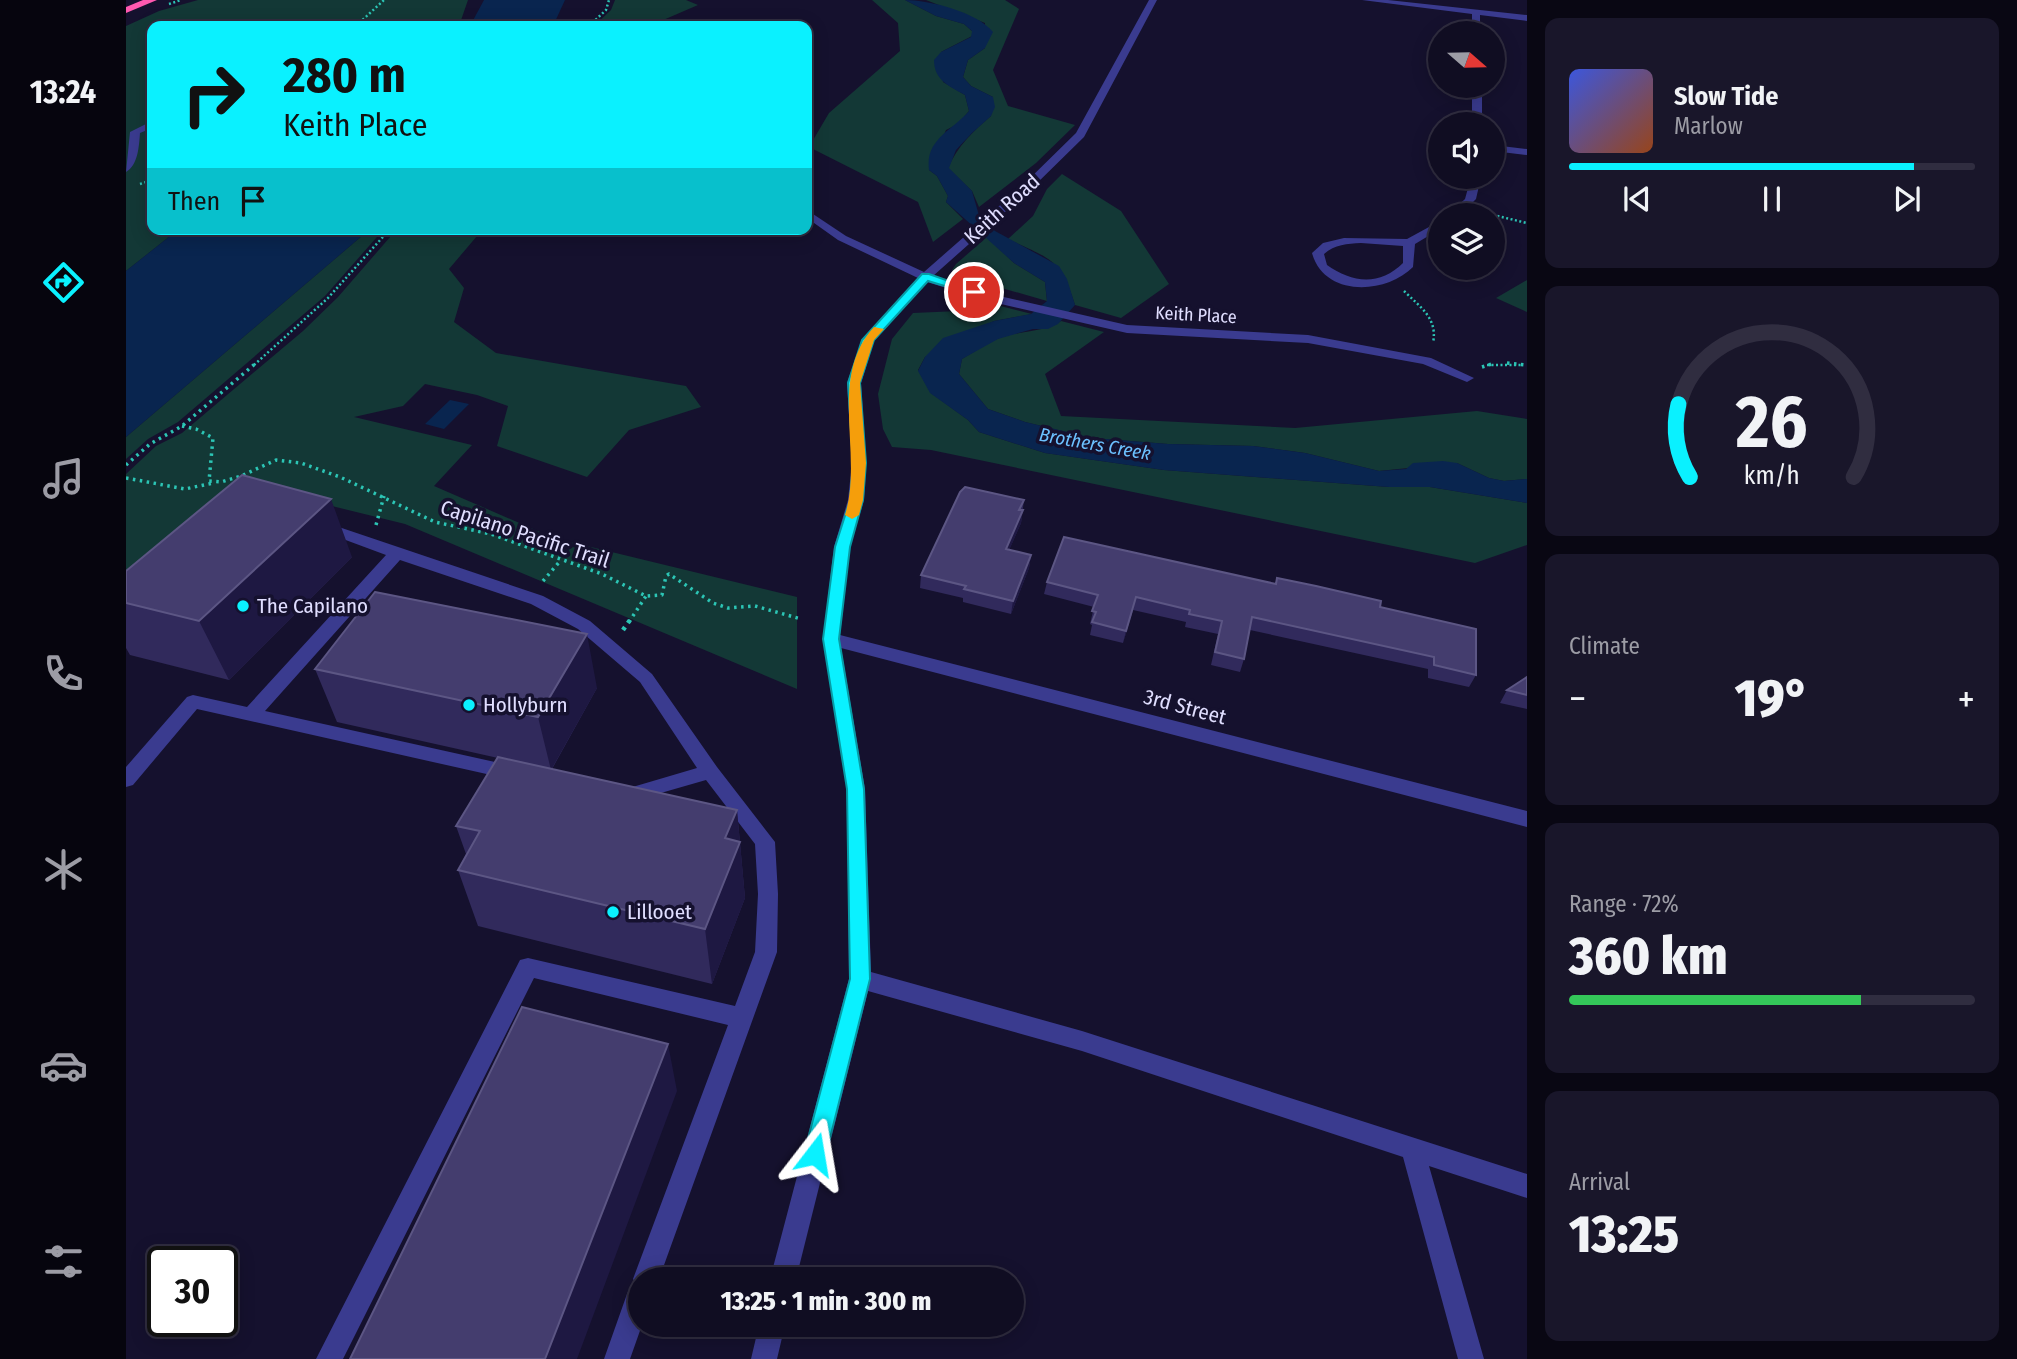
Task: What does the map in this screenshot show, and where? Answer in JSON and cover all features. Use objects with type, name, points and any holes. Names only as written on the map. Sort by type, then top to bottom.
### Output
[{"type":"highway","points":[[135,5],[152,0]]},
{"type":"street","name":"Keith Road","points":[[786,1267],[860,979],[856,789],[831,639],[842,547],[856,500],[859,463],[854,383],[868,340],[925,277],[1023,191],[1080,135],[1153,0]]},
{"type":"street","points":[[1367,0],[1527,18]]},
{"type":"street","points":[[1476,13],[1476,21]]},
{"type":"street","points":[[126,169],[134,150],[135,132],[147,126]]},
{"type":"street","points":[[1505,149],[1527,152]]},
{"type":"street","name":"Keith Place","points":[[812,217],[842,238],[925,277],[992,298],[1127,329],[1308,339],[1426,361],[1467,378]]},
{"type":"street","points":[[1409,243],[1409,264],[1401,275],[1390,280],[1359,283],[1336,277],[1322,267],[1318,253],[1323,247],[1344,241],[1409,243],[1428,231]]},
{"type":"street","points":[[305,522],[537,600],[584,625],[646,678],[710,772],[765,842],[768,894],[766,951],[650,1267]]},
{"type":"street","points":[[252,714],[397,553]]},
{"type":"street","name":"3rd Street","points":[[831,639],[1527,819]]},
{"type":"street","points":[[126,780],[193,702],[526,776]]},
{"type":"street","points":[[602,791],[628,796],[710,772]]},
{"type":"street","points":[[329,1359],[528,967],[742,1018]]},
{"type":"street","points":[[860,979],[1082,1041],[1527,1186]]},
{"type":"street","points":[[1412,1147],[1471,1359]]},
{"type":"street","points":[[617,1359],[628,1328]]},
{"type":"street","points":[[764,1359],[769,1337]]},
{"type":"path","points":[[361,21],[384,0]]},
{"type":"path","points":[[594,21],[606,10],[609,0]]},
{"type":"path","points":[[1505,218],[1527,223]]},
{"type":"path","points":[[126,464],[150,444],[182,426],[302,323],[384,235]]},
{"type":"path","points":[[1390,280],[1432,317],[1435,337],[1426,361]]},
{"type":"path","points":[[1467,378],[1486,363],[1527,365]]},
{"type":"path","points":[[182,426],[196,429],[212,438],[209,481],[214,482]]},
{"type":"path","name":"Capilano Pacific Trail","points":[[126,478],[186,489],[241,476],[276,460],[290,460],[340,477],[435,522],[491,534],[602,574],[646,596]]},
{"type":"path","points":[[369,542],[384,496]]},
{"type":"path","points":[[611,648],[646,596],[662,595],[666,576],[669,574],[713,603],[728,608],[755,606],[801,619]]},
{"type":"green space","points":[[198,0],[468,0],[461,21],[147,21],[147,235],[171,235],[126,271],[126,26],[159,11]]},
{"type":"green space","points":[[615,0],[686,0],[698,5],[661,21],[599,21],[611,10]]},
{"type":"green space","points":[[872,0],[905,0],[936,16],[964,24],[972,31],[972,36],[941,52],[943,82],[965,95],[969,111],[958,124],[946,130],[929,170],[937,176],[948,196],[946,202],[963,219],[933,242],[918,202],[812,149],[812,142],[829,113],[900,51],[898,23]]},
{"type":"green space","points":[[926,0],[1005,0],[1019,9],[993,70],[1008,106],[1075,125],[1036,163],[979,207],[972,191],[948,168],[966,140],[991,116],[993,97],[971,86],[963,77],[968,60],[985,48],[985,23]]},
{"type":"green space","points":[[1062,174],[1121,211],[1169,284],[1121,318],[1075,305],[1065,278],[1052,262],[1008,239],[1033,216],[1047,189]]},
{"type":"green space","points":[[363,235],[379,235],[325,296],[178,422],[148,439],[126,459],[126,437]]},
{"type":"green space","points":[[392,235],[478,235],[449,269],[464,288],[454,322],[496,353],[686,386],[701,407],[629,430],[587,477],[497,446],[508,406],[477,395],[425,384],[403,406],[354,417],[472,445],[434,486],[554,538],[797,597],[797,689],[405,524],[279,493],[126,619],[126,474],[156,446],[182,433],[303,331],[338,297]]},
{"type":"green space","points":[[987,237],[1014,263],[1045,282],[1047,301],[960,276],[952,270]]},
{"type":"green space","points":[[1527,280],[1527,312],[1496,298]]},
{"type":"green space","points":[[973,299],[1032,314],[994,321],[925,357],[918,370],[931,393],[968,420],[979,432],[1045,453],[1164,470],[1389,487],[1430,487],[1527,503],[1527,545],[1475,563],[931,450],[892,447],[883,429],[878,394],[892,339],[913,313],[959,311]]},
{"type":"green space","points":[[1061,321],[1104,332],[1045,374],[1061,416],[1295,428],[1477,411],[1527,419],[1527,479],[1504,481],[1489,478],[1457,463],[1379,471],[1305,453],[1253,446],[1168,444],[1092,438],[1025,422],[988,409],[959,374],[962,359],[988,343]]},
{"type":"water","points":[[484,0],[565,0],[555,21],[473,21]]},
{"type":"water","name":"Brothers Creek","points":[[905,0],[952,8],[976,19],[993,32],[985,48],[968,60],[963,77],[971,86],[993,97],[995,107],[991,116],[956,150],[949,168],[972,191],[980,219],[995,231],[1059,266],[1067,279],[1075,305],[1058,324],[1048,329],[1033,329],[998,339],[962,359],[959,374],[988,409],[1025,422],[1092,438],[1168,444],[1253,446],[1305,453],[1379,471],[1406,469],[1413,463],[1457,463],[1489,478],[1504,481],[1527,479],[1527,503],[1430,487],[1389,487],[1164,470],[1045,453],[979,432],[968,420],[930,393],[918,371],[925,357],[943,338],[994,321],[1031,314],[1047,301],[1045,282],[1014,263],[946,202],[948,196],[937,176],[929,170],[929,159],[935,143],[969,111],[965,95],[940,77],[934,60],[941,52],[971,37],[972,31],[964,24],[936,16]]},
{"type":"water","points":[[171,235],[363,235],[126,437],[126,271]]},
{"type":"water","points":[[450,400],[469,404],[444,429],[425,424]]},
{"type":"building","points":[[242,475],[331,499],[199,621],[126,603],[126,571]]},
{"type":"building","points":[[965,487],[1024,500],[1019,510],[1023,510],[1006,549],[1031,555],[1013,601],[921,575],[960,492]]},
{"type":"building","points":[[1064,537],[1276,584],[1277,578],[1316,586],[1381,601],[1380,607],[1476,629],[1476,675],[1434,665],[1434,657],[1252,617],[1244,659],[1215,652],[1222,621],[1189,614],[1190,610],[1136,597],[1126,631],[1092,622],[1096,612],[1092,611],[1098,595],[1047,582]]},
{"type":"building","points":[[375,592],[587,634],[538,717],[315,669]]},
{"type":"building","points":[[1527,677],[1527,695],[1507,690]]},
{"type":"building","points":[[498,757],[737,810],[725,838],[740,842],[705,929],[458,870],[480,831],[456,826]]},
{"type":"building","points":[[522,1007],[668,1044],[545,1359],[350,1359]]},
{"type":"slow traffic","points":[[852,515],[859,463],[854,383],[868,340],[878,329]]},
{"type":"place","name":"The Capilano","points":[[243,606]]},
{"type":"place","name":"Hollyburn","points":[[469,705]]},
{"type":"place","name":"Lillooet","points":[[613,912]]},
{"type":"route","points":[[815,1154],[860,979],[856,789],[831,639],[842,547],[856,500],[859,463],[854,383],[868,340],[925,277],[974,292]]}]
